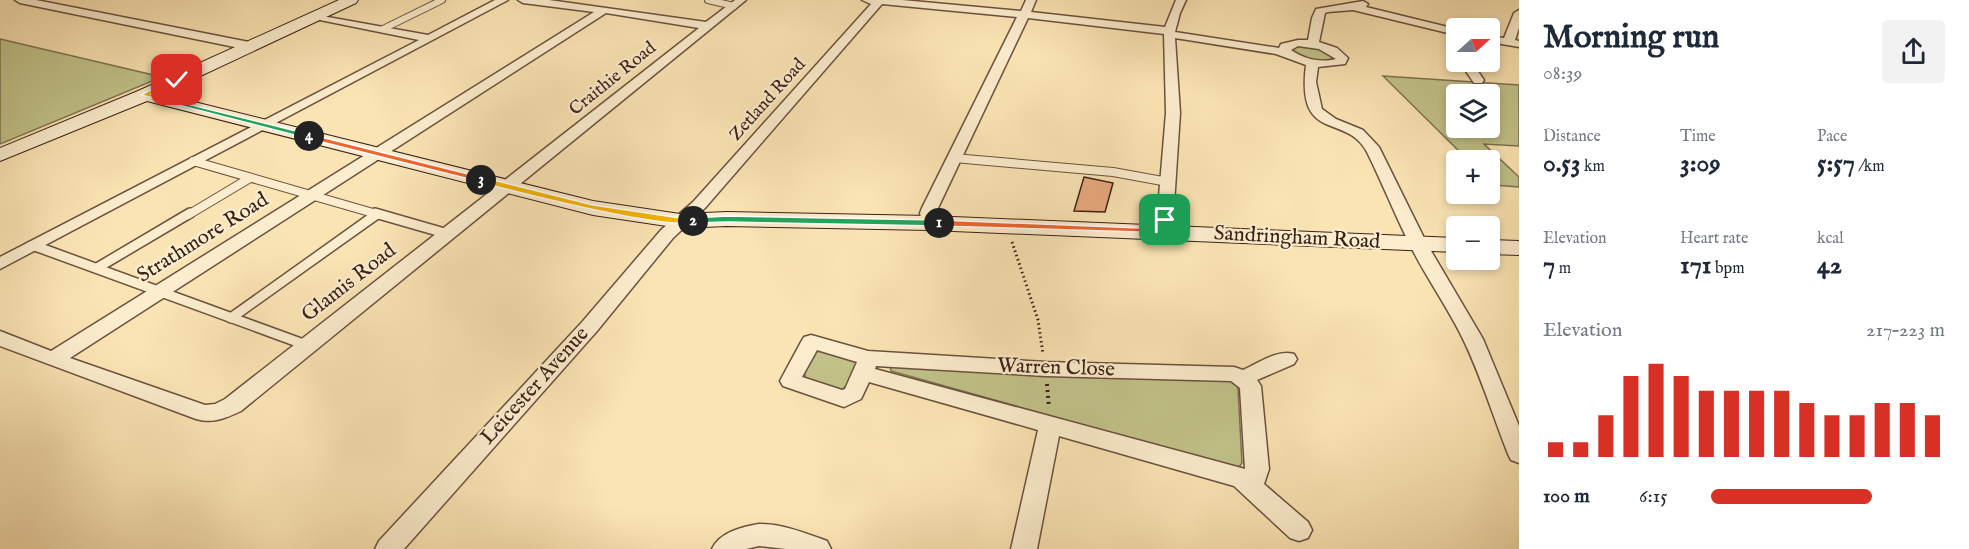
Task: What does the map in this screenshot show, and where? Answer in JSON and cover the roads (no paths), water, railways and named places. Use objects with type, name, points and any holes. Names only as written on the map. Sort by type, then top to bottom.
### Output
[{"type":"street","points":[[20,0],[249,46]]},
{"type":"street","points":[[58,8],[81,0]]},
{"type":"street","points":[[0,155],[145,95],[351,0]]},
{"type":"street","points":[[0,264],[502,0]]},
{"type":"street","points":[[523,0],[708,26]]},
{"type":"street","points":[[875,0],[1170,31],[1278,51],[1312,44],[1335,51],[1342,57],[1337,63],[1312,63],[1288,50]]},
{"type":"street","name":"Zetland Road","points":[[680,221],[699,205],[875,0]]},
{"type":"street","points":[[930,223],[928,213],[1031,0]]},
{"type":"street","points":[[1170,231],[1165,220],[1173,113],[1170,31],[1173,15],[1181,0]]},
{"type":"street","points":[[1354,7],[1363,4],[1366,0]]},
{"type":"street","name":"Craithie Road","points":[[507,186],[737,3]]},
{"type":"street","points":[[1312,44],[1320,11],[1333,7],[1354,7],[1446,30]]},
{"type":"street","name":"Strathmore Road","points":[[53,359],[604,10]]},
{"type":"street","points":[[1514,43],[1519,13]]},
{"type":"street","points":[[315,16],[428,38]]},
{"type":"street","points":[[1312,63],[1310,82],[1316,111],[1331,122],[1358,133],[1367,140],[1418,244],[1473,339],[1519,454]]},
{"type":"street","points":[[1472,72],[1478,80]]},
{"type":"street","name":"Sandringham Road","points":[[145,95],[593,208],[680,221],[727,219],[1006,225],[1446,245]]},
{"type":"street","name":"Glamis Road","points":[[53,359],[204,413],[218,412],[232,405],[507,186]]},
{"type":"street","name":"Leicester Avenue","points":[[388,549],[590,326],[680,221]]},
{"type":"street","points":[[1500,247],[1519,248]]},
{"type":"street","points":[[0,338],[53,359]]},
{"type":"street","points":[[1242,479],[1255,478],[1257,469],[1250,386],[1243,378],[1287,359]]},
{"type":"street","name":"Warren Close","points":[[1243,378],[1226,372],[865,366],[1050,424],[1242,479],[1299,530]]},
{"type":"street","points":[[1024,549],[1050,424]]},
{"type":"street","points":[[725,549],[736,541],[760,534],[786,536],[818,549]]},
{"type":"lane","points":[[383,30],[442,0]]},
{"type":"lane","points":[[708,0],[737,3]]},
{"type":"lane","points":[[954,158],[990,163],[1113,172],[1168,182]]},
{"type":"lane","points":[[194,161],[448,234]]},
{"type":"lane","points":[[97,268],[250,178]]},
{"type":"lane","points":[[231,318],[377,213]]},
{"type":"lane","points":[[34,246],[306,345]]}]
